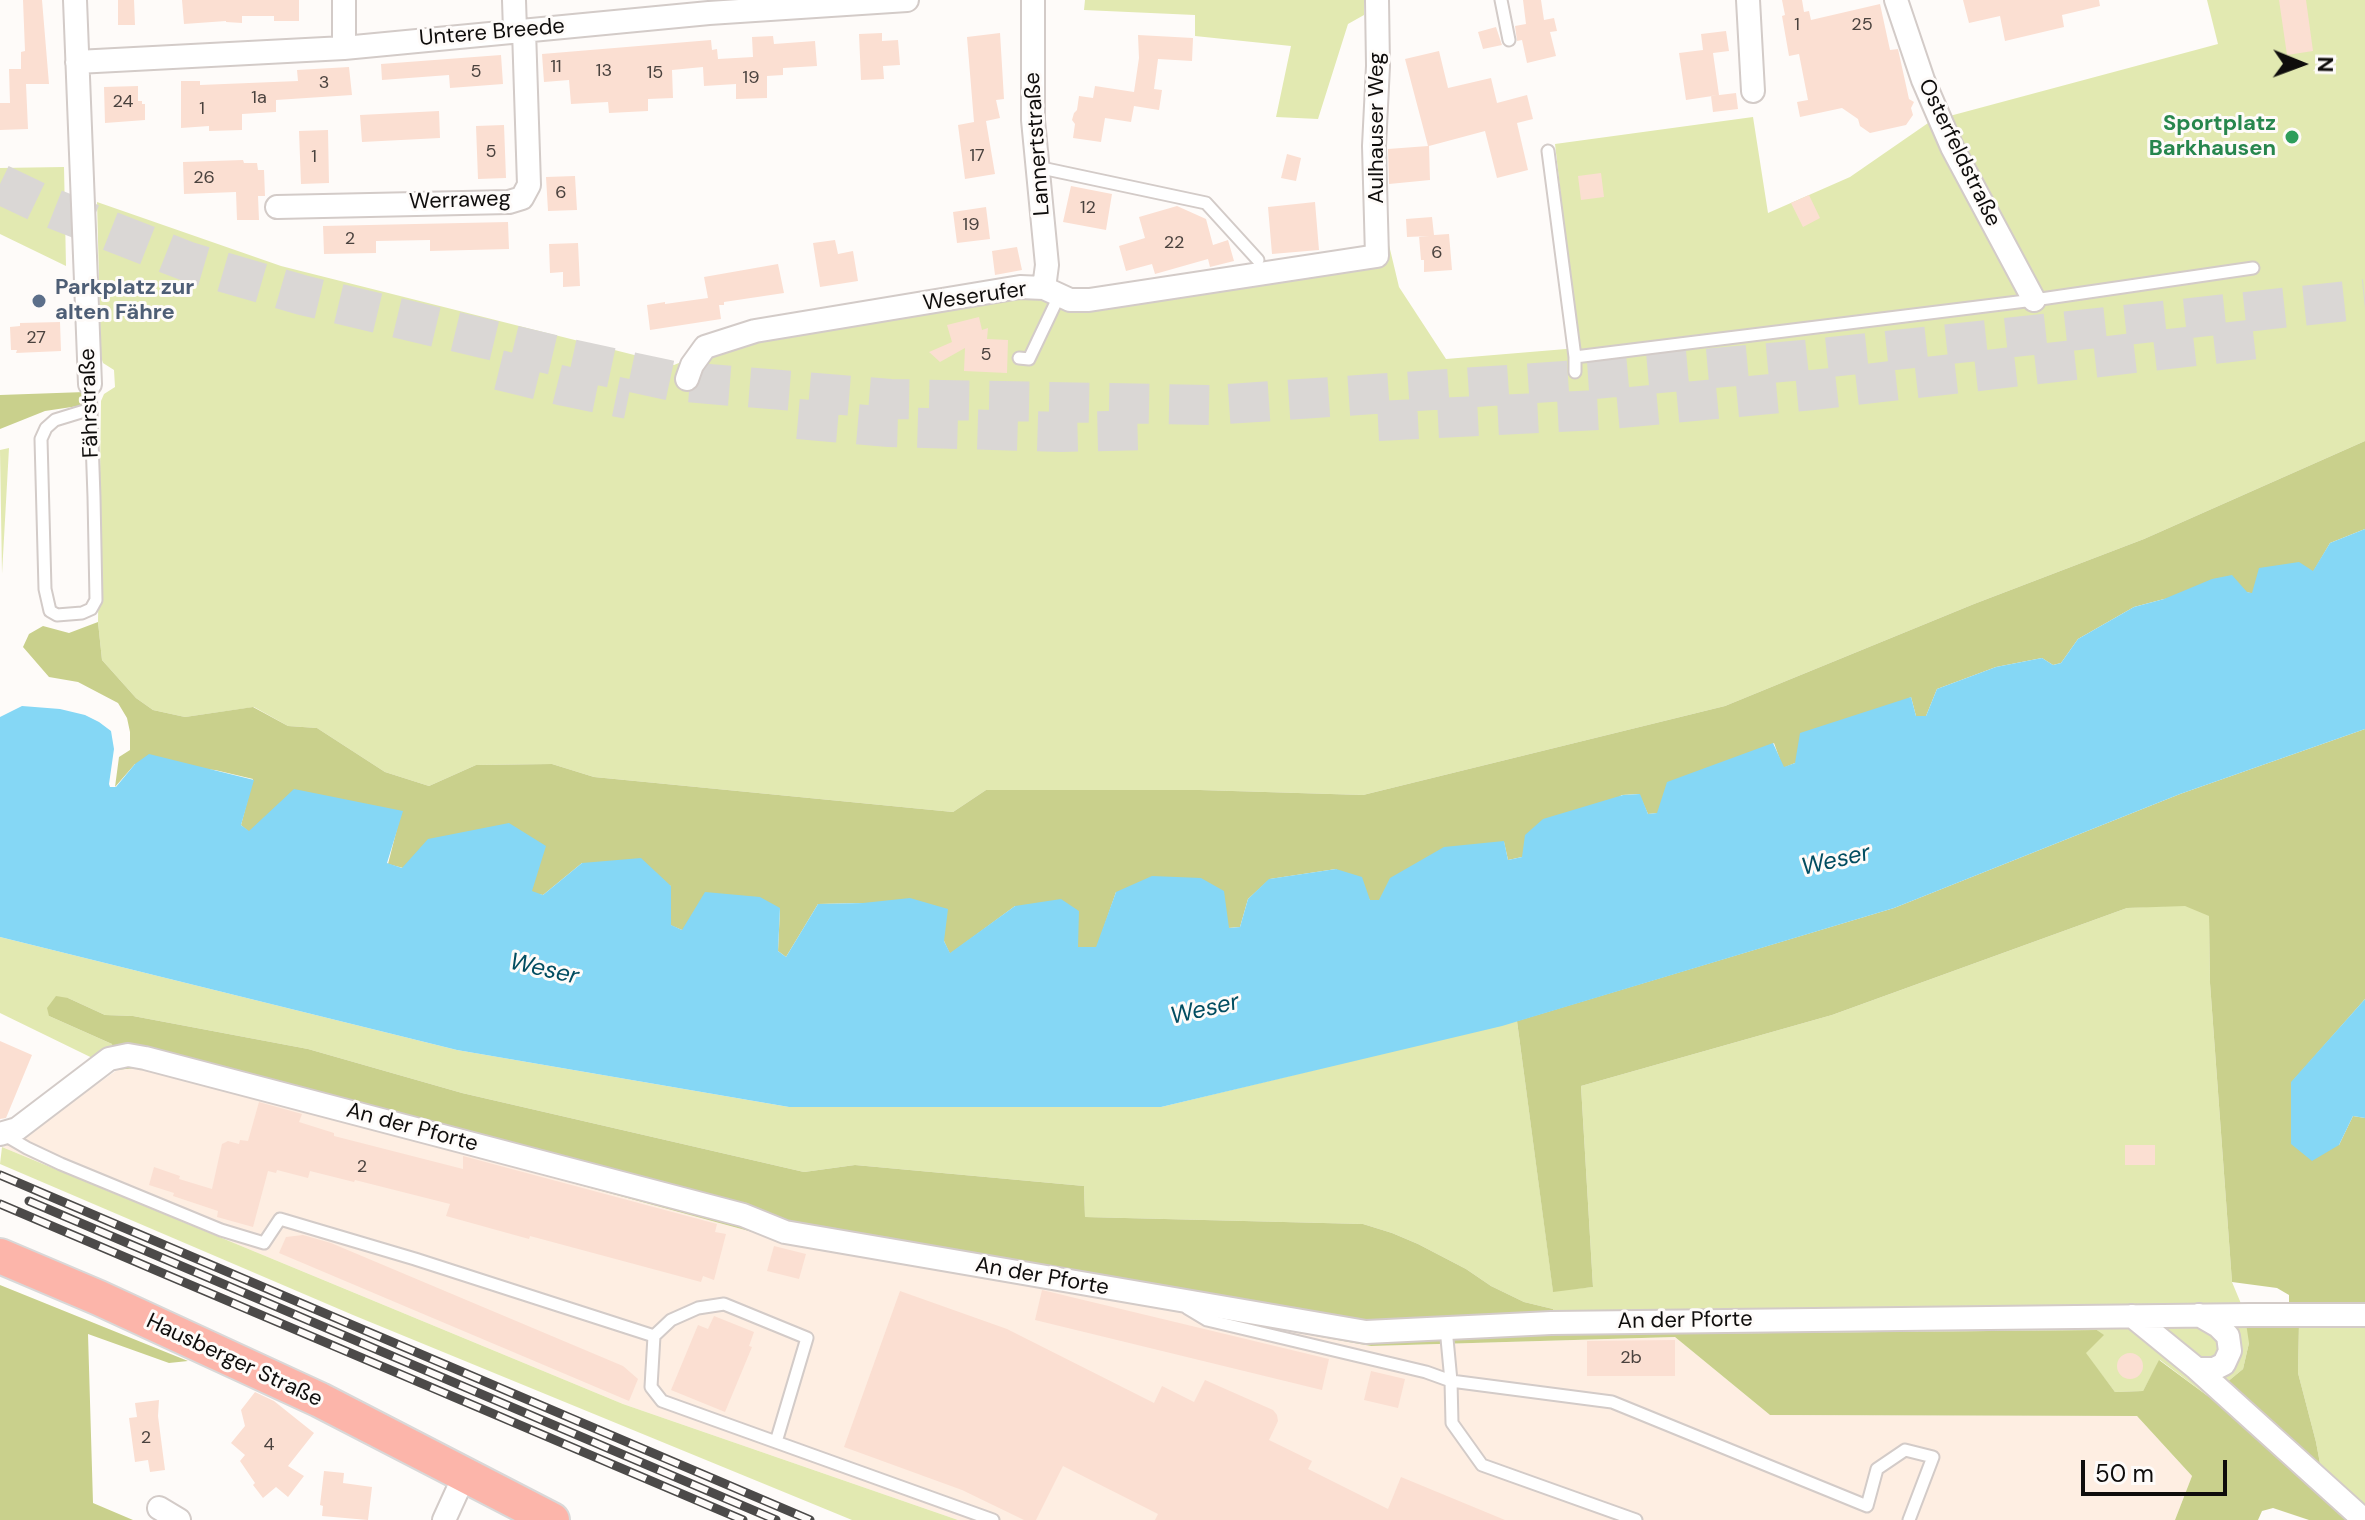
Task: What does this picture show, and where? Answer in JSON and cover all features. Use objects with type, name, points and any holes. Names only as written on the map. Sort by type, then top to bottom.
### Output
[{"type":"main road","name":"Hausberger Straße","points":[[0,1256],[320,1400],[552,1520]]},
{"type":"street","name":"Fährstraße","points":[[75,0],[90,384]]},
{"type":"street","points":[[344,0],[344,48]]},
{"type":"street","points":[[514,0],[519,30]]},
{"type":"street","name":"Untere Breede","points":[[77,62],[344,48],[709,13],[907,0]]},
{"type":"street","name":"Lannertstraße","points":[[1033,0],[1033,120],[1051,292]]},
{"type":"street","name":"Aulhauser Weg","points":[[1377,0],[1374,146],[1377,256]]},
{"type":"street","points":[[1748,0],[1753,91]]},
{"type":"street","name":"Osterfeldstraße","points":[[1896,0],[1923,80],[1952,147],[2034,300]]},
{"type":"street","name":"Werraweg","points":[[277,207],[509,202],[522,198],[529,185],[519,30]]},
{"type":"street","name":"Weserufer","points":[[687,379],[692,365],[705,347],[755,331],[1020,287],[1051,292],[1070,300],[1089,300],[1377,256]]},
{"type":"street","name":"An der Pforte","points":[[1,1134],[17,1129],[109,1059],[137,1056],[743,1215],[785,1232],[1366,1332],[1551,1323],[2365,1315]]},
{"type":"street","points":[[2197,1369],[2214,1369],[2224,1364],[2230,1351],[2228,1336],[2199,1315]]},
{"type":"street","points":[[2132,1316],[2197,1369],[2364,1520]]},
{"type":"street","points":[[444,1520],[465,1474]]},
{"type":"street","points":[[159,1508],[179,1520]]},
{"type":"lane","points":[[1501,0],[1509,40]]},
{"type":"lane","points":[[1548,151],[1575,372]]},
{"type":"lane","points":[[1037,167],[1206,203],[1258,260]]},
{"type":"lane","points":[[1575,357],[2034,300],[2253,268]]},
{"type":"lane","points":[[1019,358],[1029,359],[1051,292]]},
{"type":"lane","name":"Fährstraße","points":[[90,384],[91,409],[96,600],[91,609],[63,616],[50,611],[45,589],[41,439],[46,428],[55,420],[91,409]]},
{"type":"lane","points":[[1,1134],[50,1159],[221,1230],[264,1243],[280,1219],[654,1336]]},
{"type":"lane","points":[[1173,1300],[1207,1320],[1426,1372],[1451,1381],[1612,1402],[1867,1506],[1877,1469],[1905,1450],[1933,1457],[1909,1520]]},
{"type":"lane","points":[[776,1442],[807,1338],[724,1304],[698,1308],[671,1320],[654,1336],[651,1387],[662,1401],[776,1442],[993,1520]]},
{"type":"lane","points":[[1446,1328],[1452,1423],[1482,1465],[1636,1520]]},
{"type":"shaded area","points":[[145,1067],[782,1240],[1371,1346],[1675,1337],[1770,1415],[2137,1416],[2192,1476],[2175,1520],[958,1520],[623,1404],[2,1147],[18,1140],[117,1070]]},
{"type":"green space","points":[[1085,0],[1364,0],[1364,15],[1348,24],[1318,119],[1276,117],[1291,46],[1195,36],[1195,15],[1084,10]]},
{"type":"green space","points":[[2207,0],[2365,0],[2365,441],[2144,539],[1974,604],[1725,706],[1363,795],[1200,790],[986,790],[953,812],[594,777],[552,764],[476,765],[429,786],[385,772],[317,728],[288,726],[254,707],[185,717],[153,710],[136,698],[102,660],[98,622],[101,401],[104,394],[115,387],[114,370],[103,363],[101,357],[97,202],[281,266],[674,365],[749,334],[1040,285],[1079,302],[1389,245],[1399,287],[1446,359],[1578,348],[1555,144],[1753,117],[1768,213],[1850,177],[1931,121],[2218,44]]},
{"type":"green space","points":[[64,167],[66,266],[0,234],[0,168]]},
{"type":"green space","points":[[85,392],[85,405],[45,411],[0,429],[0,395]]},
{"type":"green space","points":[[2365,441],[2365,529],[2330,543],[2313,572],[2253,594],[2164,599],[2134,607],[2078,639],[2061,663],[2053,665],[2042,658],[1996,667],[1937,689],[1926,716],[1916,716],[1911,697],[1783,768],[1774,743],[1658,813],[1648,814],[1639,794],[1622,795],[1522,857],[1508,860],[1504,842],[1380,900],[1370,900],[1336,869],[1270,879],[1248,899],[1240,927],[1228,928],[1116,892],[1097,947],[1078,947],[1015,906],[950,954],[944,941],[863,903],[818,904],[786,957],[778,951],[780,908],[682,930],[670,925],[671,886],[582,863],[543,895],[388,864],[401,813],[249,832],[241,825],[253,779],[215,770],[135,764],[115,787],[119,757],[130,750],[127,718],[118,703],[78,682],[49,677],[23,647],[29,634],[43,626],[69,633],[98,622],[102,660],[136,698],[153,710],[185,717],[253,707],[288,726],[317,728],[385,772],[429,786],[476,765],[552,764],[594,777],[953,812],[986,790],[1200,790],[1363,795],[1725,706],[1974,604],[2144,539]]},
{"type":"green space","points":[[9,448],[2,574],[0,450]]},
{"type":"green space","points":[[2365,729],[2365,999],[2291,1083],[2339,1145],[2353,1116],[2365,1118],[2365,1306],[2289,1307],[2289,1295],[2277,1288],[2232,1282],[2210,983],[2209,916],[2185,906],[2127,908],[1832,1015],[1581,1086],[1593,1287],[1553,1292],[1517,1021],[1894,908],[2180,794]]},
{"type":"green space","points":[[2185,905],[2209,915],[2210,983],[2232,1282],[2242,1306],[2365,1306],[2365,1520],[2326,1496],[2298,1373],[2299,1323],[2249,1343],[2243,1369],[2209,1397],[2160,1360],[2143,1391],[2115,1392],[2085,1353],[2103,1335],[2097,1330],[1555,1335],[1553,1309],[1524,1302],[1418,1244],[1363,1224],[1085,1217],[1084,1186],[855,1165],[804,1172],[462,1093],[308,1049],[133,1016],[105,1015],[68,998],[49,1016],[112,1044],[117,1070],[0,1013],[0,937],[457,1050],[789,1107],[1161,1107],[1517,1021],[1553,1291],[1593,1287],[1581,1086],[1832,1015],[2127,908]]},
{"type":"green space","points":[[56,996],[68,998],[105,1015],[133,1016],[308,1049],[462,1093],[804,1172],[855,1165],[1084,1186],[1085,1217],[1363,1224],[1418,1244],[1524,1302],[1553,1309],[1556,1335],[2097,1330],[2104,1335],[2086,1353],[2115,1392],[2143,1391],[2159,1360],[2209,1397],[2243,1369],[2249,1343],[2246,1323],[2299,1323],[2298,1373],[2326,1496],[2352,1520],[2309,1520],[2273,1508],[2262,1511],[2258,1520],[2175,1520],[2192,1476],[2137,1416],[1770,1415],[1675,1337],[1371,1346],[782,1240],[145,1067],[117,1070],[112,1044],[49,1016],[47,1008]]},
{"type":"green space","points":[[2,1147],[623,1404],[958,1520],[852,1520],[353,1315],[0,1164]]},
{"type":"green space","points":[[0,1285],[188,1361],[169,1363],[88,1334],[93,1503],[133,1520],[0,1520]]},
{"type":"water","name":"Weser","points":[[2365,529],[2365,729],[2180,794],[1894,908],[1502,1026],[1161,1107],[789,1107],[457,1050],[0,937],[0,717],[22,706],[60,709],[85,715],[111,731],[114,749],[110,787],[116,787],[135,764],[149,754],[254,780],[241,825],[249,831],[294,789],[403,811],[387,863],[402,868],[428,839],[509,823],[546,846],[532,891],[543,895],[582,863],[641,858],[671,886],[671,925],[682,930],[705,892],[760,897],[780,908],[778,951],[786,957],[818,904],[910,898],[948,909],[944,941],[950,953],[1015,906],[1061,899],[1079,911],[1078,947],[1096,947],[1116,892],[1152,876],[1201,878],[1224,891],[1229,928],[1240,927],[1248,899],[1269,879],[1336,869],[1362,877],[1370,900],[1379,900],[1390,878],[1444,847],[1504,841],[1508,860],[1522,857],[1525,835],[1543,819],[1623,795],[1640,794],[1648,814],[1657,813],[1667,782],[1773,743],[1784,767],[1795,763],[1800,733],[1911,697],[1916,716],[1926,716],[1937,689],[1996,667],[2042,658],[2053,665],[2061,663],[2078,639],[2134,607],[2164,599],[2212,579],[2232,575],[2247,592],[2252,593],[2259,568],[2299,562],[2313,571],[2330,543]]},
{"type":"water","points":[[2365,999],[2365,1118],[2353,1116],[2339,1145],[2312,1161],[2291,1144],[2291,1082]]},
{"type":"building","points":[[23,0],[42,0],[49,84],[26,84],[28,129],[0,130],[0,103],[10,103],[9,69],[21,69],[21,52],[25,51]]},
{"type":"building","points":[[118,0],[134,0],[135,25],[118,25]]},
{"type":"building","points":[[182,0],[299,0],[299,21],[274,21],[274,16],[242,16],[242,23],[184,24]]},
{"type":"building","points":[[1523,0],[1541,0],[1544,20],[1554,18],[1557,31],[1550,32],[1556,56],[1527,63],[1522,40],[1517,41],[1515,26],[1526,24]]},
{"type":"building","points":[[1782,0],[1802,0],[1804,12],[1809,11],[1811,20],[1880,4],[1890,50],[1898,49],[1909,99],[1914,102],[1911,108],[1913,115],[1906,125],[1870,133],[1860,126],[1858,119],[1842,108],[1800,117],[1797,102],[1808,100],[1799,54],[1789,56]]},
{"type":"building","points":[[1963,0],[2099,0],[2100,6],[2062,15],[2064,27],[2005,41],[2000,16],[1969,23]]},
{"type":"building","points":[[2279,0],[2306,0],[2313,51],[2287,55]]},
{"type":"building","points":[[1496,27],[1502,45],[1483,49],[1478,32]]},
{"type":"building","points":[[1726,31],[1729,51],[1713,53],[1719,95],[1686,100],[1679,53],[1703,50],[1701,34]]},
{"type":"building","points":[[882,33],[882,41],[898,40],[900,65],[883,66],[884,79],[861,80],[859,34]]},
{"type":"building","points":[[1000,33],[1004,99],[996,100],[1000,118],[986,121],[995,174],[965,179],[958,125],[974,122],[967,37]]},
{"type":"building","points":[[1138,35],[1193,38],[1192,61],[1158,59],[1154,89],[1162,90],[1159,110],[1134,106],[1131,122],[1105,118],[1101,142],[1073,138],[1075,124],[1072,120],[1079,96],[1093,98],[1095,86],[1134,92],[1139,58]]},
{"type":"building","points":[[773,36],[774,44],[815,41],[817,66],[783,68],[783,75],[767,76],[767,98],[736,99],[736,84],[704,86],[703,67],[672,70],[673,98],[648,99],[648,111],[609,113],[608,102],[571,104],[569,80],[544,82],[542,54],[711,40],[712,50],[717,49],[718,59],[753,57],[752,37]]},
{"type":"building","points":[[1439,51],[1448,88],[1491,78],[1497,103],[1527,95],[1533,119],[1517,123],[1528,170],[1497,178],[1485,131],[1429,146],[1430,180],[1389,184],[1388,149],[1428,146],[1405,59]]},
{"type":"building","points":[[501,55],[503,84],[450,88],[449,75],[382,80],[381,64]]},
{"type":"building","points":[[349,67],[352,95],[276,100],[276,112],[242,114],[242,130],[209,131],[209,126],[181,128],[181,81],[200,81],[200,85],[298,81],[297,70]]},
{"type":"building","points":[[138,86],[138,101],[145,104],[145,120],[105,123],[104,87]]},
{"type":"building","points":[[1736,93],[1738,109],[1713,112],[1711,96]]},
{"type":"building","points":[[439,111],[440,138],[362,142],[360,115]]},
{"type":"building","points":[[504,125],[506,178],[478,179],[476,126]]},
{"type":"building","points":[[328,130],[329,183],[301,184],[299,131]]},
{"type":"building","points":[[1287,154],[1301,158],[1296,181],[1281,178]]},
{"type":"building","points":[[243,160],[244,163],[257,163],[258,170],[264,170],[265,196],[258,196],[259,220],[237,220],[236,192],[184,194],[183,162]]},
{"type":"building","points":[[1601,173],[1604,197],[1581,200],[1578,176]]},
{"type":"building","points":[[575,176],[577,210],[548,211],[546,177]]},
{"type":"building","points":[[1071,186],[1112,194],[1106,230],[1063,222]]},
{"type":"building","points":[[1809,195],[1820,218],[1803,227],[1791,203]]},
{"type":"building","points":[[1315,202],[1319,250],[1272,254],[1268,207]]},
{"type":"building","points":[[1177,206],[1206,219],[1213,245],[1228,240],[1234,261],[1210,267],[1208,259],[1155,274],[1152,264],[1126,271],[1119,246],[1145,238],[1139,217]]},
{"type":"building","points":[[986,207],[990,239],[957,243],[953,212]]},
{"type":"building","points":[[1432,217],[1434,235],[1449,234],[1452,270],[1424,272],[1419,236],[1407,237],[1406,219]]},
{"type":"building","points":[[508,222],[509,249],[430,251],[430,240],[376,241],[376,253],[324,254],[323,226]]},
{"type":"building","points":[[835,240],[838,254],[853,251],[858,281],[820,287],[813,243]]},
{"type":"building","points":[[578,243],[580,286],[563,287],[563,272],[550,273],[549,244]]},
{"type":"building","points":[[1017,247],[1022,270],[995,275],[992,251]]},
{"type":"building","points":[[778,264],[784,293],[724,302],[724,305],[719,305],[721,319],[650,330],[647,305],[708,298],[704,277]]},
{"type":"building","points":[[979,317],[982,330],[988,328],[987,339],[1008,340],[1007,373],[964,371],[965,348],[940,362],[929,352],[952,342],[947,325]]},
{"type":"building","points":[[60,322],[61,351],[16,353],[17,350],[11,350],[10,327],[20,326],[20,323]]},
{"type":"building","points":[[0,1041],[32,1055],[6,1118],[0,1119]]},
{"type":"building","points":[[259,1102],[302,1114],[299,1122],[334,1133],[334,1136],[463,1169],[463,1156],[717,1224],[715,1232],[726,1234],[714,1280],[703,1276],[701,1282],[530,1236],[529,1239],[446,1216],[450,1204],[310,1171],[308,1178],[277,1170],[276,1173],[268,1171],[253,1227],[217,1217],[218,1211],[149,1185],[154,1167],[212,1189],[222,1144],[248,1141]]},
{"type":"building","points":[[2125,1145],[2155,1145],[2155,1165],[2125,1165]]},
{"type":"building","points":[[303,1235],[331,1243],[623,1366],[638,1379],[629,1401],[279,1253],[286,1237]]},
{"type":"building","points":[[774,1246],[806,1254],[799,1279],[767,1271]]},
{"type":"building","points":[[1042,1290],[1329,1359],[1322,1390],[1035,1320]]},
{"type":"building","points":[[900,1291],[1007,1329],[1154,1403],[1162,1386],[1194,1402],[1205,1380],[1273,1410],[1278,1421],[1269,1440],[1312,1461],[1308,1469],[1388,1509],[1401,1477],[1505,1520],[1155,1520],[1158,1514],[1063,1466],[1036,1520],[1024,1520],[962,1490],[844,1447]]},
{"type":"building","points":[[714,1316],[754,1332],[749,1346],[752,1347],[725,1412],[671,1390],[698,1325],[708,1329]]},
{"type":"building","points":[[1675,1340],[1675,1376],[1587,1376],[1587,1341]]},
{"type":"building","points":[[2130,1353],[2139,1357],[2143,1366],[2139,1375],[2130,1379],[2121,1375],[2117,1366],[2121,1357]]},
{"type":"building","points":[[1371,1371],[1405,1379],[1398,1408],[1364,1400]]},
{"type":"building","points":[[255,1392],[274,1401],[314,1433],[288,1466],[304,1476],[288,1497],[276,1487],[263,1498],[240,1461],[245,1455],[231,1443],[245,1426],[241,1410]]},
{"type":"building","points":[[159,1400],[165,1470],[150,1472],[148,1460],[135,1462],[129,1418],[137,1417],[135,1403]]},
{"type":"building","points":[[324,1471],[344,1473],[343,1483],[372,1487],[368,1520],[322,1516],[323,1506],[320,1505]]},
{"type":"tunnel","points":[[0,184],[44,205],[189,262],[302,295],[673,381],[890,399],[1213,405],[1594,379],[1803,360],[2365,299]]},
{"type":"tunnel","points":[[1378,421],[1599,410],[1813,390],[2265,338]]},
{"type":"tunnel","points":[[499,370],[628,399]]},
{"type":"tunnel","points":[[798,419],[889,427],[1061,432],[1150,430]]},
{"type":"railway","points":[[0,1175],[810,1520]]},
{"type":"railway","points":[[29,1201],[776,1520]]},
{"type":"railway","points":[[0,1204],[743,1520]]},
{"type":"place","name":"Sportplatz Barkhausen","points":[[2292,137]]},
{"type":"place","name":"Parkplatz zur alten Fähre","points":[[39,301]]}]
